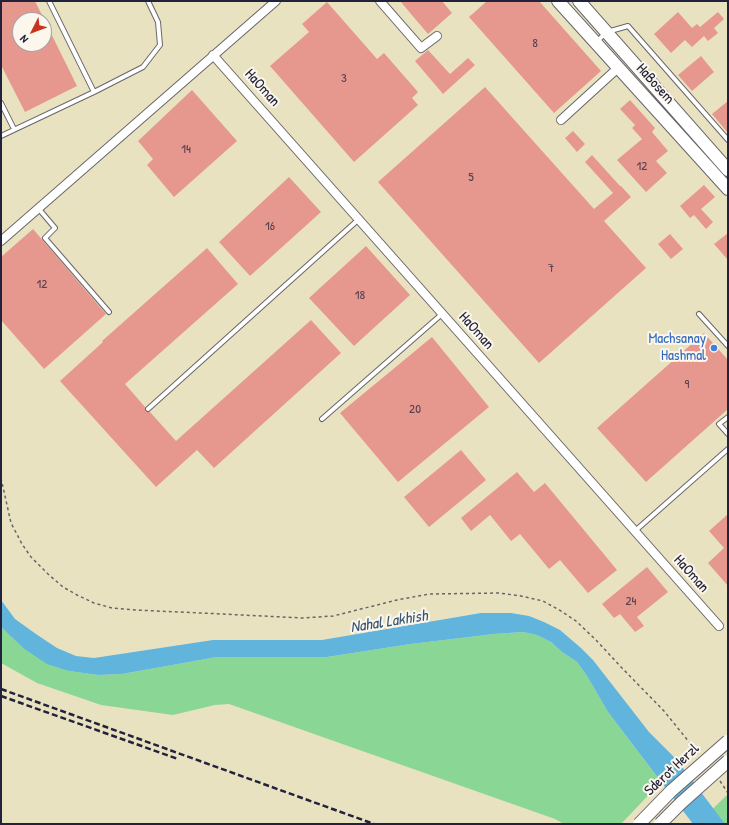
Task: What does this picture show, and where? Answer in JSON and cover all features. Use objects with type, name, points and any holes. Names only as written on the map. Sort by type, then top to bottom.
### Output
[{"type":"street","points":[[1,241],[276,1]]},
{"type":"street","points":[[380,1],[422,48],[436,36]]},
{"type":"street","name":"HaBosem","points":[[558,1],[728,189]]},
{"type":"street","name":"HaBosem","points":[[579,1],[728,170]]},
{"type":"street","name":"HaOman","points":[[213,55],[719,626]]},
{"type":"street","points":[[561,120],[619,67]]},
{"type":"street","name":"Sderot Herzl","points":[[639,824],[671,791],[728,741]]},
{"type":"street","name":"Sderot Herzl","points":[[660,824],[681,802],[728,761]]},
{"type":"lane","points":[[49,1],[94,92]]},
{"type":"lane","points":[[1,136],[143,67],[160,45],[158,22],[148,1]]},
{"type":"lane","points":[[595,42],[606,32],[628,26],[728,140]]},
{"type":"lane","points":[[1,103],[14,129]]},
{"type":"lane","points":[[38,208],[55,228],[45,238],[109,312]]},
{"type":"lane","points":[[148,409],[359,219]]},
{"type":"lane","points":[[322,419],[442,314]]},
{"type":"lane","points":[[699,314],[728,346]]},
{"type":"lane","points":[[728,417],[719,424],[728,434]]},
{"type":"lane","points":[[635,531],[728,448]]},
{"type":"path","points":[[1,478],[11,522],[22,544],[31,557],[63,586],[83,598],[112,608],[303,618],[333,616],[397,600],[429,594],[499,593],[542,601],[576,621],[596,640],[664,711],[702,758]]},
{"type":"path","points":[[716,777],[728,793]]},
{"type":"green space","points":[[1,627],[23,648],[69,671],[98,675],[122,674],[217,657],[327,657],[411,644],[494,634],[523,632],[537,635],[551,642],[562,652],[577,662],[608,712],[661,782],[621,824],[564,824],[555,819],[229,704],[215,705],[173,715],[101,705],[37,683],[1,663]]},
{"type":"green space","points":[[728,794],[728,824],[697,824]]},
{"type":"water","points":[[1,600],[15,619],[57,648],[76,656],[94,658],[213,640],[322,640],[481,613],[511,613],[529,616],[560,630],[593,660],[649,732],[676,759],[725,824],[693,824],[608,712],[577,662],[562,652],[551,642],[537,635],[523,632],[494,634],[411,644],[327,657],[217,657],[122,674],[98,675],[69,671],[47,664],[23,648],[1,627]]},
{"type":"building","points":[[1,1],[35,1],[40,12],[12,12],[12,52],[52,52],[52,35],[77,86],[25,112],[1,65]]},
{"type":"building","points":[[400,1],[442,1],[452,13],[428,34]]},
{"type":"building","points":[[487,1],[539,1],[601,71],[554,113],[469,17]]},
{"type":"building","points":[[327,2],[377,59],[384,53],[418,92],[412,98],[418,105],[354,162],[270,66],[309,32],[302,24]]},
{"type":"building","points":[[678,12],[692,28],[697,24],[700,27],[718,12],[724,19],[714,28],[718,33],[708,41],[704,36],[692,47],[685,40],[671,53],[654,34]]},
{"type":"building","points":[[428,50],[450,74],[468,58],[475,65],[443,94],[415,61]]},
{"type":"building","points":[[701,56],[714,72],[692,91],[678,75]]},
{"type":"building","points":[[485,87],[594,209],[613,193],[585,162],[592,155],[631,197],[604,221],[646,268],[539,363],[378,182]]},
{"type":"building","points":[[192,90],[237,141],[174,197],[147,165],[153,159],[138,141]]},
{"type":"building","points":[[630,100],[655,128],[652,132],[668,151],[656,161],[667,173],[646,192],[617,160],[642,139],[632,128],[635,125],[620,109]]},
{"type":"building","points":[[728,101],[728,133],[712,114]]},
{"type":"building","points":[[573,131],[585,144],[577,152],[565,138]]},
{"type":"building","points":[[289,177],[321,212],[250,276],[219,242]]},
{"type":"building","points":[[704,185],[715,197],[701,209],[713,222],[706,229],[694,215],[690,218],[680,206]]},
{"type":"building","points":[[33,229],[106,314],[44,369],[1,320],[1,257]]},
{"type":"building","points":[[728,233],[728,260],[714,244]]},
{"type":"building","points":[[670,234],[683,249],[671,259],[658,244]]},
{"type":"building","points":[[366,246],[410,295],[354,346],[309,298]]},
{"type":"building","points":[[207,248],[238,284],[125,384],[145,407],[146,412],[150,412],[176,441],[311,320],[341,353],[214,468],[197,450],[156,487],[60,381],[103,342],[102,341]]},
{"type":"building","points":[[704,333],[728,360],[728,409],[646,482],[597,428]]},
{"type":"building","points":[[432,337],[489,407],[398,482],[340,413]]},
{"type":"building","points":[[461,450],[486,480],[429,527],[404,497]]},
{"type":"building","points":[[517,472],[534,492],[545,483],[617,570],[588,593],[560,560],[549,569],[520,534],[511,541],[490,515],[471,531],[461,518]]},
{"type":"building","points":[[728,514],[728,586],[708,563],[724,548],[709,531]]},
{"type":"building","points":[[647,567],[668,592],[637,617],[644,626],[635,632],[620,614],[614,618],[602,604]]},
{"type":"railway","points":[[1,689],[374,824]]},
{"type":"railway","points":[[1,696],[178,759]]},
{"type":"place","name":"Machsanay Hashmal","points":[[714,348]]},
{"type":"water label","name":"Nahal Lakhish","points":[[389,622]]}]
